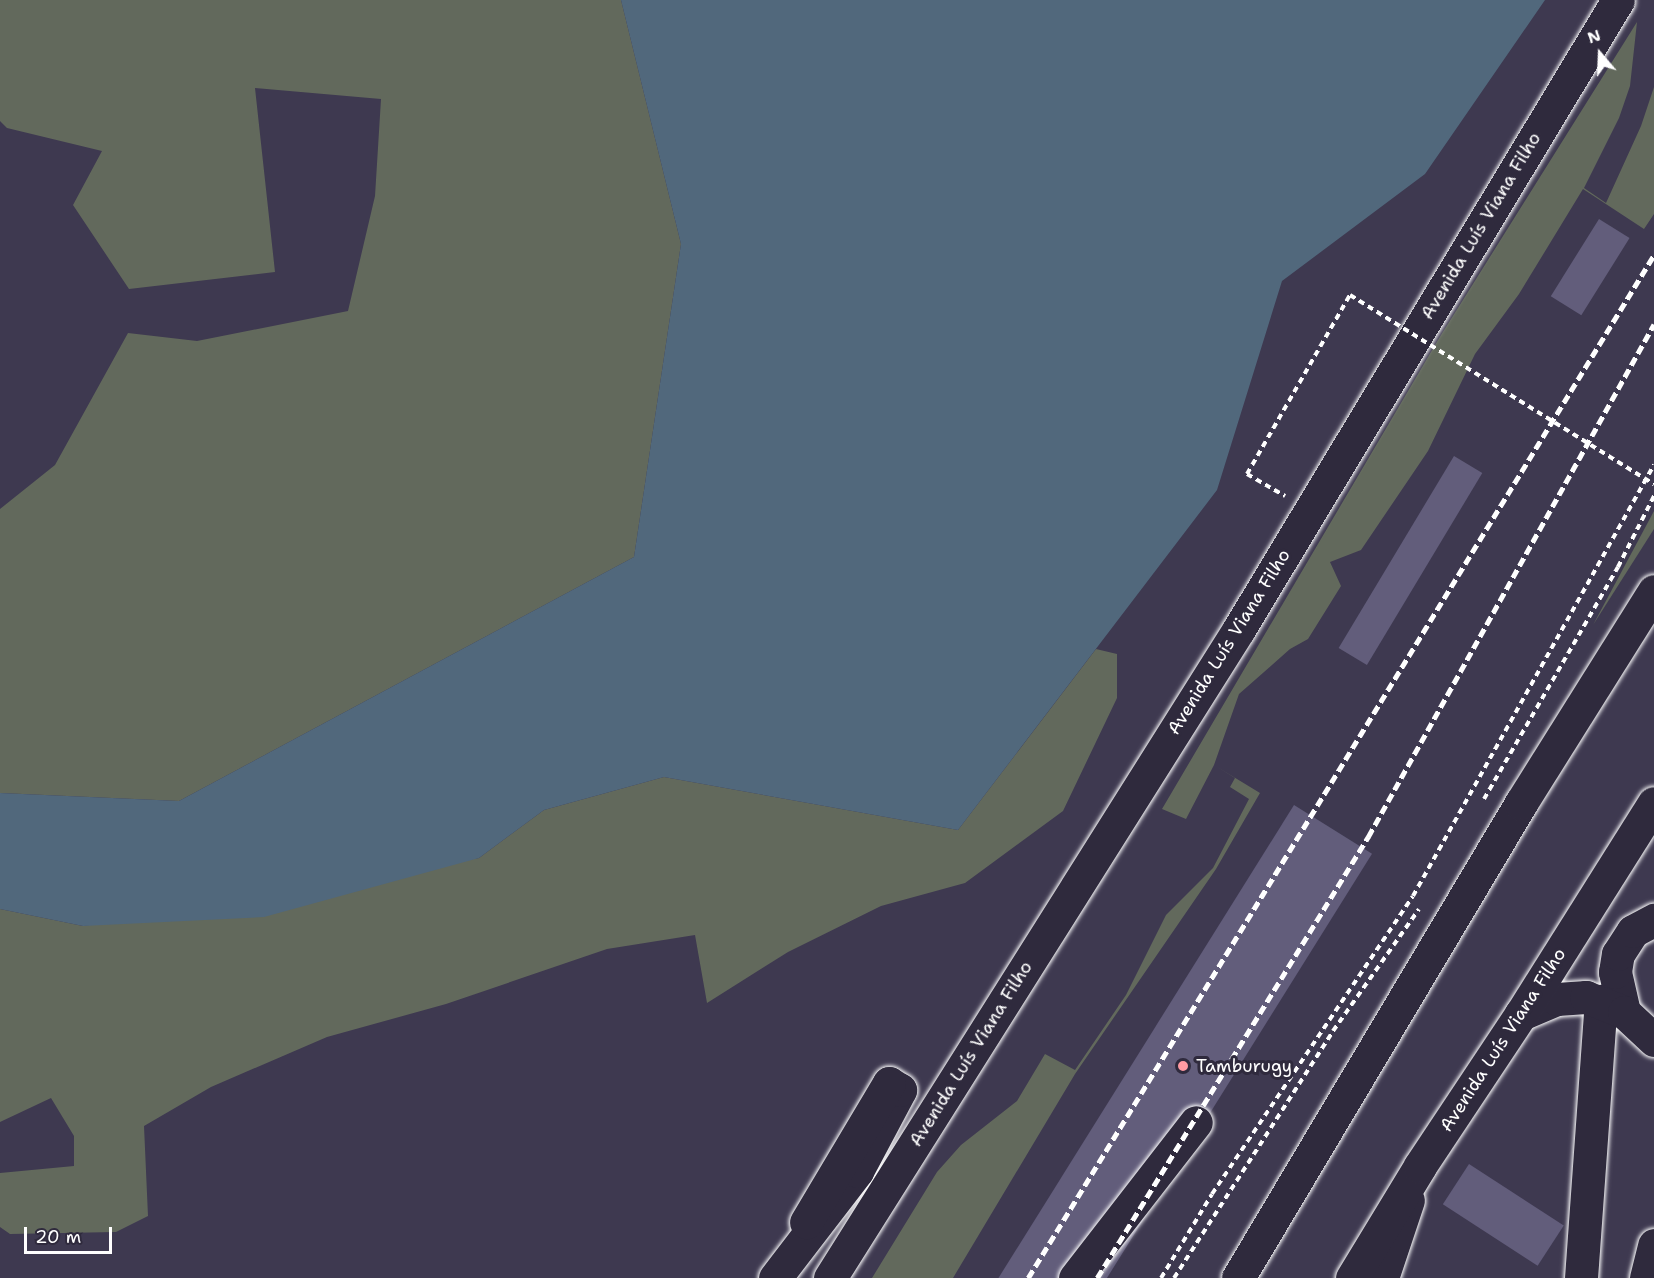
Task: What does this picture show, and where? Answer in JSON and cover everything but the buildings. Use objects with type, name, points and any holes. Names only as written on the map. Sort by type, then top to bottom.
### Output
[{"type":"main road","name":"Avenida Luís Viana Filho","points":[[830,1278],[1310,510],[1618,0]]},
{"type":"main road","points":[[1238,1278],[1521,803],[1654,591]]},
{"type":"main road","name":"Avenida Luís Viana Filho","points":[[1352,1278],[1420,1166],[1521,1014],[1654,803]]},
{"type":"main road","points":[[1581,1278],[1618,954],[1632,931],[1654,920]]},
{"type":"main road","points":[[1521,1014],[1557,999],[1573,997],[1613,1006],[1654,1040]]},
{"type":"main road","points":[[775,1278],[857,1171],[900,1090],[889,1083],[806,1222]]},
{"type":"main road","points":[[1075,1278],[1196,1122]]},
{"type":"main road","points":[[1382,1278],[1420,1166]]},
{"type":"main road","points":[[1646,1278],[1654,1245]]},
{"type":"path","points":[[1310,510],[1247,474],[1350,295],[1654,484]]},
{"type":"path","points":[[1161,1278],[1212,1194],[1413,896],[1654,465]]},
{"type":"path","points":[[1481,803],[1618,567],[1654,496]]},
{"type":"path","points":[[1174,1278],[1333,1031],[1421,906]]},
{"type":"green space","points":[[0,0],[621,0],[681,244],[634,557],[179,801],[0,793],[0,509],[55,465],[128,333],[197,341],[348,311],[375,196],[381,99],[255,88],[275,272],[129,289],[73,205],[102,151],[7,128],[0,121]]},
{"type":"green space","points":[[1637,22],[1630,86],[1619,118],[1584,188],[1606,203],[1641,126],[1654,87],[1654,214],[1644,229],[1583,189],[1519,294],[1475,354],[1428,451],[1361,550],[1330,562],[1341,586],[1308,639],[1290,649],[1239,694],[1214,765],[1186,819],[1162,809],[1441,335]]},
{"type":"green space","points":[[1654,511],[1654,529],[1593,625]]},
{"type":"green space","points":[[1096,649],[1117,654],[1117,698],[1063,811],[965,883],[881,906],[788,952],[707,1003],[695,935],[607,949],[446,1004],[327,1037],[211,1087],[144,1126],[148,1216],[116,1232],[10,1234],[0,1227],[0,1173],[74,1166],[74,1136],[51,1098],[0,1122],[0,909],[83,926],[479,858],[544,810],[664,777],[958,830]]},
{"type":"green space","points":[[1214,765],[1260,793],[1216,869],[1075,1074],[953,1278],[872,1278],[937,1172],[961,1145],[1017,1101],[1045,1054],[1075,1070],[1126,995],[1166,915],[1213,868],[1249,799],[1230,787],[1235,778]]},
{"type":"water","points":[[621,0],[1545,0],[1425,174],[1282,281],[1217,490],[958,830],[664,777],[544,810],[479,858],[264,917],[83,926],[0,909],[0,793],[179,801],[634,557],[681,244]]},
{"type":"railway","points":[[1028,1278],[1654,255]]},
{"type":"railway","points":[[1097,1278],[1368,837],[1654,324]]},
{"type":"place","name":"Tamburugy","points":[[1183,1066]]}]
